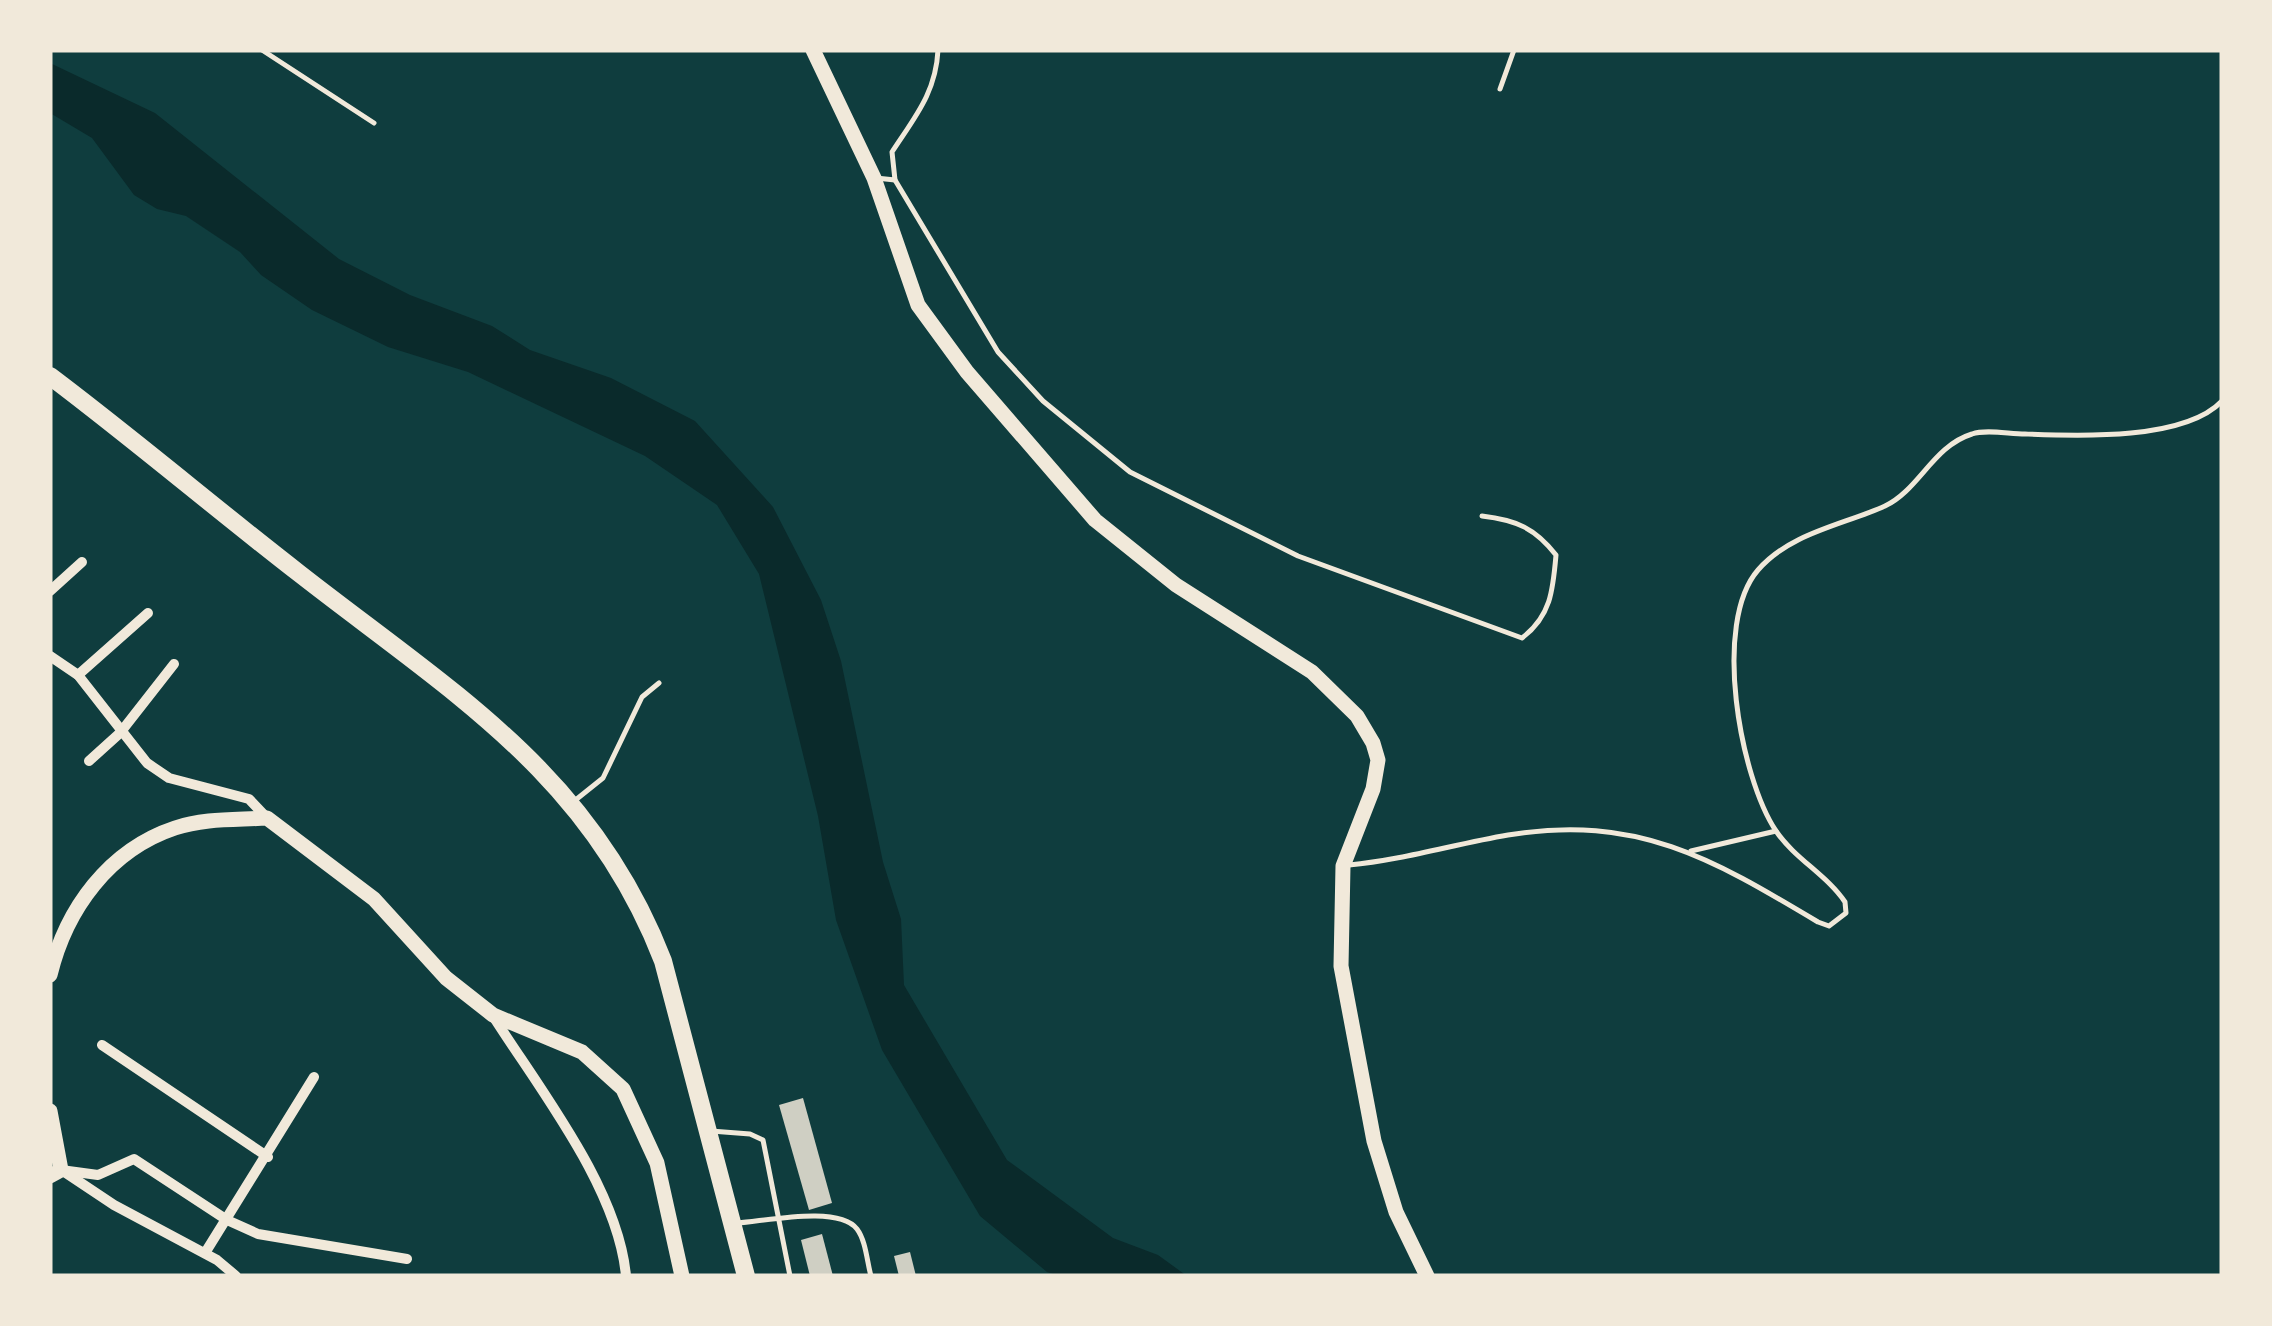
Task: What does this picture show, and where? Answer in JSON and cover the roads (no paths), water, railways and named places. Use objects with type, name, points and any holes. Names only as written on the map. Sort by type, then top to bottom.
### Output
[{"type":"highway","points":[[50,376],[503,734],[573,802],[598,834],[645,913],[664,961],[746,1276]]},
{"type":"main road","points":[[812,50],[874,178],[918,305],[967,372],[1095,520],[1176,585],[1312,672],[1357,716],[1378,760],[1373,789],[1343,866],[1342,966],[1374,1141],[1396,1212],[1427,1276]]},
{"type":"main road","points":[[50,975],[76,911],[106,868],[175,828],[268,818],[374,900],[446,978],[493,1015],[582,1052],[623,1089],[656,1164],[682,1276]]},
{"type":"main road","points":[[50,1111],[55,1173]]},
{"type":"street","points":[[50,591],[82,562]]},
{"type":"street","points":[[78,675],[148,613]]},
{"type":"street","points":[[50,657],[78,675],[147,763],[169,778],[250,799],[268,818]]},
{"type":"street","points":[[89,762],[120,733],[174,664]]},
{"type":"street","points":[[493,1015],[592,1177],[623,1246],[626,1276]]},
{"type":"street","points":[[102,1045],[268,1157]]},
{"type":"street","points":[[206,1253],[314,1077]]},
{"type":"street","points":[[55,1173],[98,1175],[134,1159],[227,1220],[258,1234],[407,1259]]},
{"type":"street","points":[[55,1173],[206,1253],[236,1276]]},
{"type":"lane","points":[[262,50],[374,123]]},
{"type":"lane","points":[[938,50],[934,84],[925,104],[892,152],[896,180],[998,352],[1043,402],[1130,472],[1298,556],[1522,638],[1540,625],[1553,597],[1556,555],[1538,532],[1510,519],[1482,516]]},
{"type":"lane","points":[[1500,90],[1514,50]]},
{"type":"lane","points":[[874,178],[896,180]]},
{"type":"lane","points":[[1343,866],[1511,834],[1575,828],[1660,840],[1818,922],[1837,922],[1846,913],[1842,897],[1776,831],[1757,788],[1747,750],[1731,647],[1740,602],[1757,570],[1792,542],[1890,504],[1936,454],[1973,433],[2130,433],[2210,414],[2222,401]]},
{"type":"lane","points":[[573,802],[603,778],[642,697],[659,684]]},
{"type":"lane","points":[[1689,852],[1776,831]]},
{"type":"lane","points":[[708,1131],[750,1134],[762,1140],[790,1276]]},
{"type":"lane","points":[[732,1224],[818,1216],[848,1220],[858,1230],[870,1276]]},
{"type":"water","points":[[50,63],[155,113],[339,259],[410,295],[492,326],[530,350],[611,378],[695,421],[773,507],[821,600],[841,661],[883,862],[901,919],[904,985],[1007,1160],[1113,1238],[1158,1255],[1187,1276],[1059,1276],[1047,1272],[980,1216],[882,1050],[836,920],[818,816],[759,574],[717,505],[645,456],[468,372],[388,347],[312,310],[261,275],[240,252],[186,216],[157,209],[134,195],[92,138],[50,113]]}]
